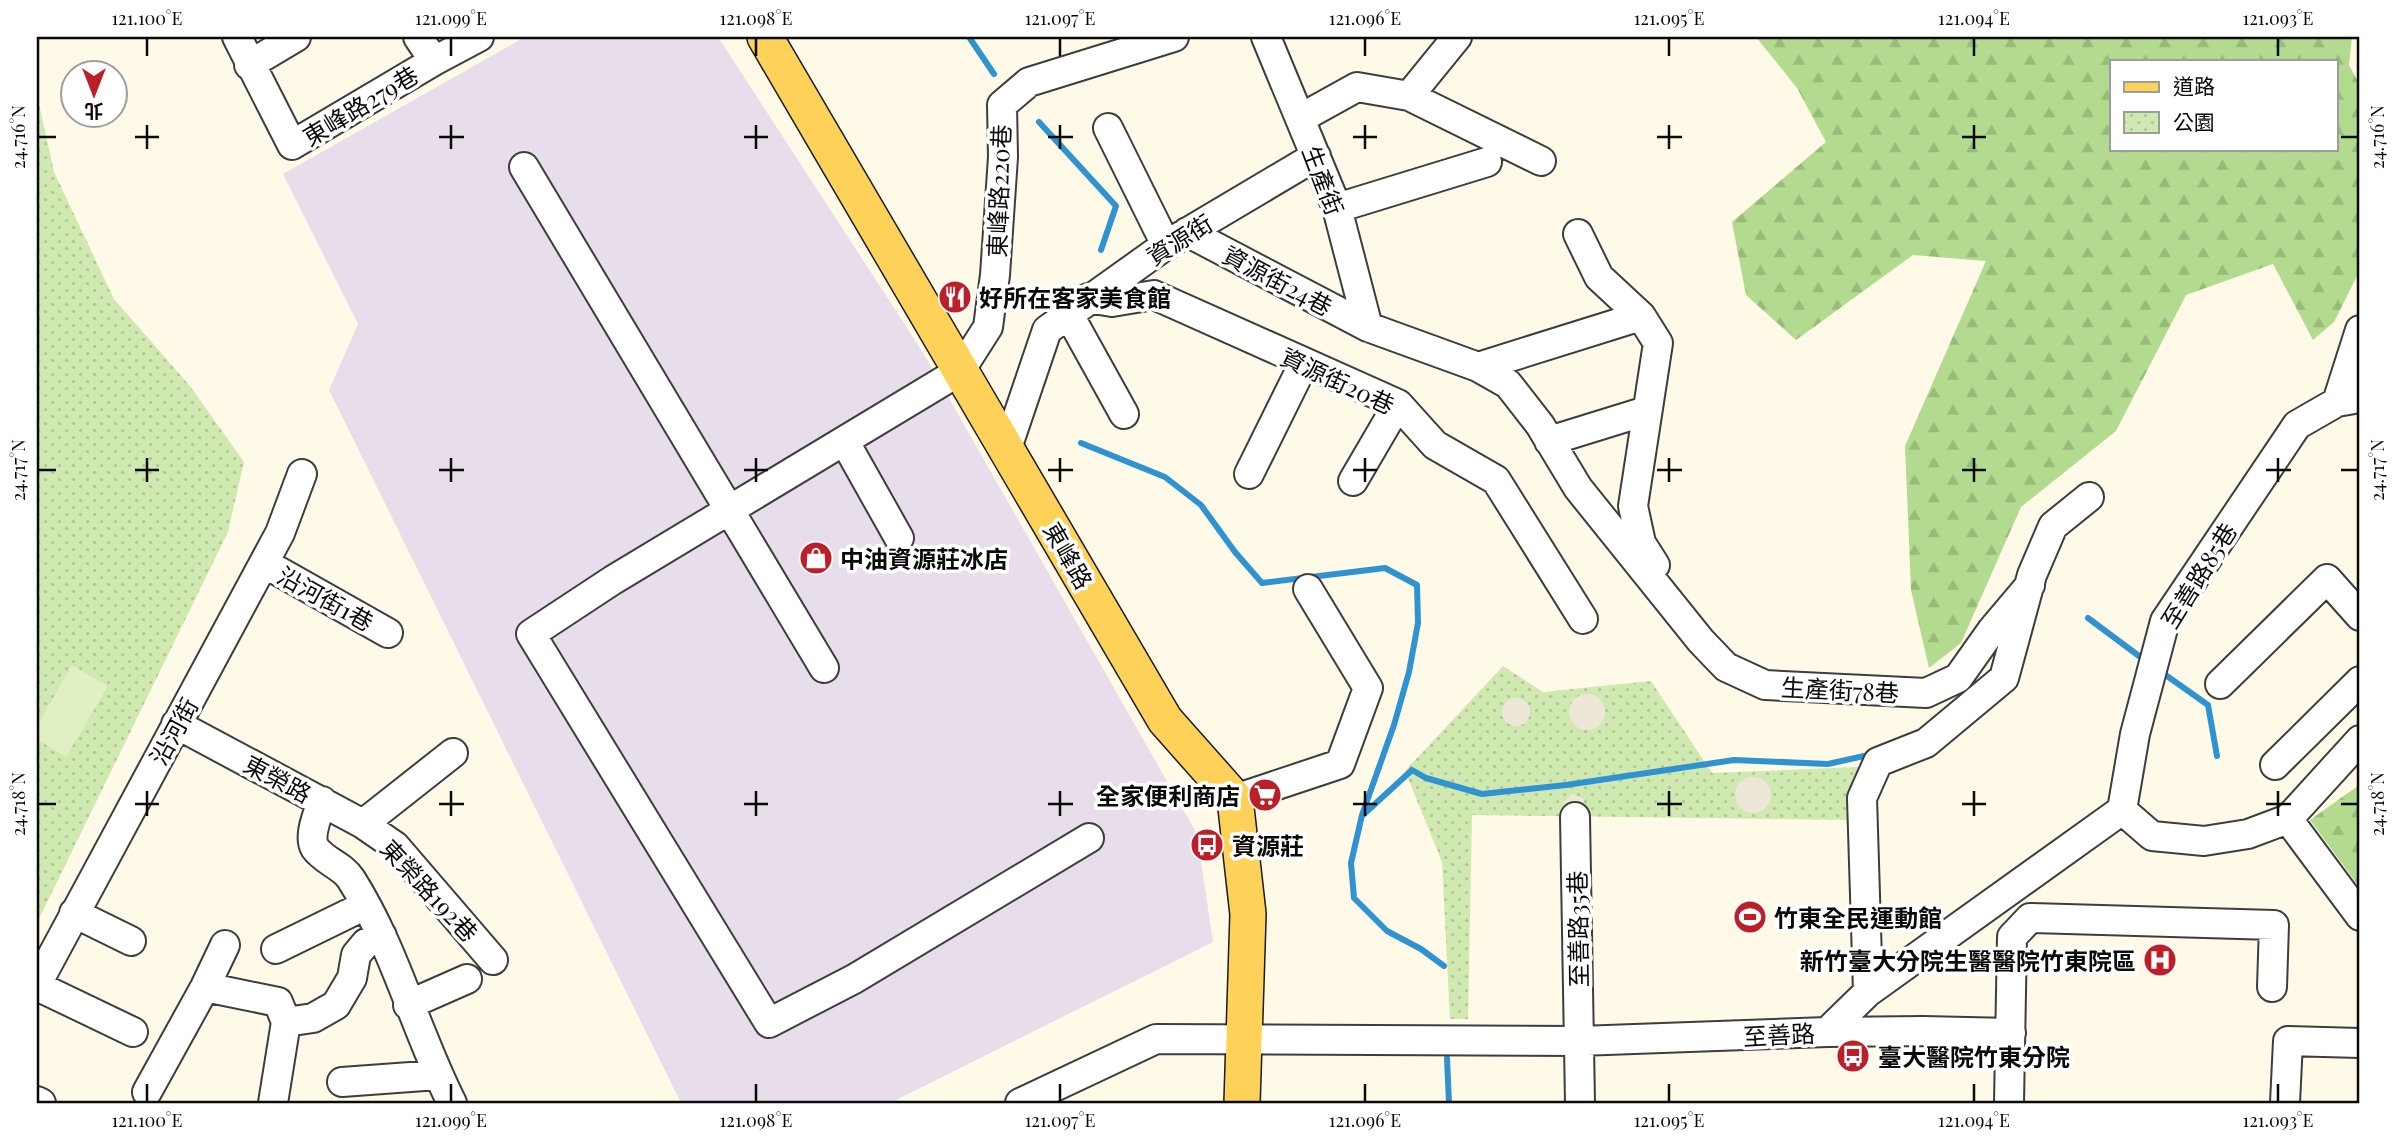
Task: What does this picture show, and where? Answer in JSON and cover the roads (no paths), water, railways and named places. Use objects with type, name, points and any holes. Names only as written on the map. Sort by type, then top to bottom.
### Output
[{"type":"main road","name":"東峰路","points":[[765,37],[1165,720],[1235,799]]},
{"type":"main road","points":[[1235,799],[1248,914],[1242,1103]]},
{"type":"street","name":"東峰路279巷","points":[[237,37],[292,145],[479,37]]},
{"type":"street","points":[[249,65],[296,37]]},
{"type":"street","name":"東峰路279巷","points":[[418,37],[434,61]]},
{"type":"street","name":"東峰路220巷","points":[[960,371],[989,327],[1003,158],[1002,106],[1029,82],[1174,37]]},
{"type":"street","name":"生產街","points":[[1266,37],[1337,208],[1368,327]]},
{"type":"street","points":[[1409,96],[1457,37]]},
{"type":"street","points":[[1301,118],[1357,87],[1409,96],[1541,161]]},
{"type":"street","points":[[1108,128],[1177,239]]},
{"type":"street","name":"資源街","points":[[1007,448],[1047,330],[1177,239],[1315,156]]},
{"type":"street","points":[[1337,208],[1487,162]]},
{"type":"street","points":[[524,167],[824,668]]},
{"type":"street","points":[[1578,234],[1599,277],[1641,317],[1658,343],[1633,506],[1641,543],[1670,586]]},
{"type":"street","name":"資源街24巷","points":[[1177,239],[1368,327]]},
{"type":"street","name":"資源街20巷","points":[[1078,306],[1154,296],[1398,404],[1435,445],[1496,480],[1583,619]]},
{"type":"street","points":[[1078,306],[1124,414]]},
{"type":"street","points":[[1478,367],[1641,317]]},
{"type":"street","name":"生產街78巷","points":[[1368,327],[1478,367],[1508,384],[1540,425],[1578,488],[1701,641],[1726,667],[1765,685],[1926,693],[1958,678],[2031,580]]},
{"type":"street","points":[[2349,400],[2360,330]]},
{"type":"street","points":[[1250,474],[1304,363]]},
{"type":"street","points":[[960,371],[613,580],[531,634],[769,1023],[855,979],[1089,838]]},
{"type":"street","name":"至善路85巷","points":[[2122,810],[2135,734],[2165,621],[2297,425],[2349,400]]},
{"type":"street","points":[[1353,481],[1398,404]]},
{"type":"street","points":[[1549,440],[1646,411]]},
{"type":"street","points":[[845,442],[899,538]]},
{"type":"street","name":"沿河街","points":[[37,985],[281,533],[302,474]]},
{"type":"street","points":[[1868,992],[1862,798],[1878,762],[1926,743],[2004,678],[2031,580],[2053,526],[2089,496]]},
{"type":"street","name":"沿河街1巷","points":[[264,563],[388,633]]},
{"type":"street","points":[[2220,684],[2327,579],[2360,615]]},
{"type":"street","points":[[1235,799],[1340,764],[1368,688],[1308,589]]},
{"type":"street","points":[[2275,765],[2360,681]]},
{"type":"street","name":"東榮路","points":[[176,724],[322,801],[313,836],[315,848],[350,876],[366,905],[382,936],[408,1005],[452,1103]]},
{"type":"street","points":[[2122,810],[2152,836],[2204,841],[2248,834],[2288,819],[2360,740]]},
{"type":"street","name":"東榮路192巷","points":[[363,824],[453,753]]},
{"type":"street","name":"東榮路192巷","points":[[322,801],[395,846],[493,960]]},
{"type":"street","name":"至善路","points":[[1020,1103],[1156,1039],[1579,1041],[1827,1032],[1868,992],[2122,810]]},
{"type":"street","name":"至善路35巷","points":[[1575,817],[1580,1103]]},
{"type":"street","points":[[2288,819],[2360,916]]},
{"type":"street","points":[[276,949],[366,905]]},
{"type":"street","points":[[74,913],[131,941]]},
{"type":"street","points":[[2009,1103],[2012,937],[2030,918],[2274,925],[2272,987]]},
{"type":"street","points":[[286,1022],[313,1018],[337,1005],[352,978],[356,955],[366,943],[382,936]]},
{"type":"street","points":[[147,1092],[225,945]]},
{"type":"street","points":[[408,1005],[467,979]]},
{"type":"street","points":[[37,985],[133,1032]]},
{"type":"street","points":[[205,987],[278,1002],[286,1022],[273,1103]]},
{"type":"street","points":[[1827,1032],[2011,1033]]},
{"type":"street","points":[[2285,1103],[2288,1041],[2360,1043]]},
{"type":"street","points":[[342,1082],[438,1075]]},
{"type":"waterway","points":[[969,37],[994,74]]},
{"type":"waterway","points":[[1039,122],[1116,206],[1101,250]]},
{"type":"waterway","points":[[1081,443],[1165,477],[1201,505],[1235,552],[1262,583],[1385,568],[1417,585],[1418,623],[1409,672],[1394,725],[1362,815],[1351,863],[1354,898],[1387,931],[1421,949],[1444,966]]},
{"type":"waterway","points":[[2088,618],[2139,656]]},
{"type":"waterway","points":[[2167,676],[2208,705],[2217,756]]},
{"type":"waterway","points":[[1363,815],[1412,770],[1426,778],[1482,794],[1566,785],[1734,760],[1828,764],[1864,756]]},
{"type":"waterway","points":[[1447,1058],[1449,1103]]},
{"type":"place","name":"好所在客家美食館","points":[[955,297]]},
{"type":"place","name":"中油資源莊冰店","points":[[816,558]]},
{"type":"place","name":"全家便利商店","points":[[1265,795]]},
{"type":"place","name":"資源莊","points":[[1207,845]]},
{"type":"place","name":"竹東全民運動館","points":[[1750,917]]},
{"type":"place","name":"新竹臺大分院生醫醫院竹東院區","points":[[2160,960]]},
{"type":"place","name":"臺大醫院竹東分院","points":[[1853,1056]]}]
